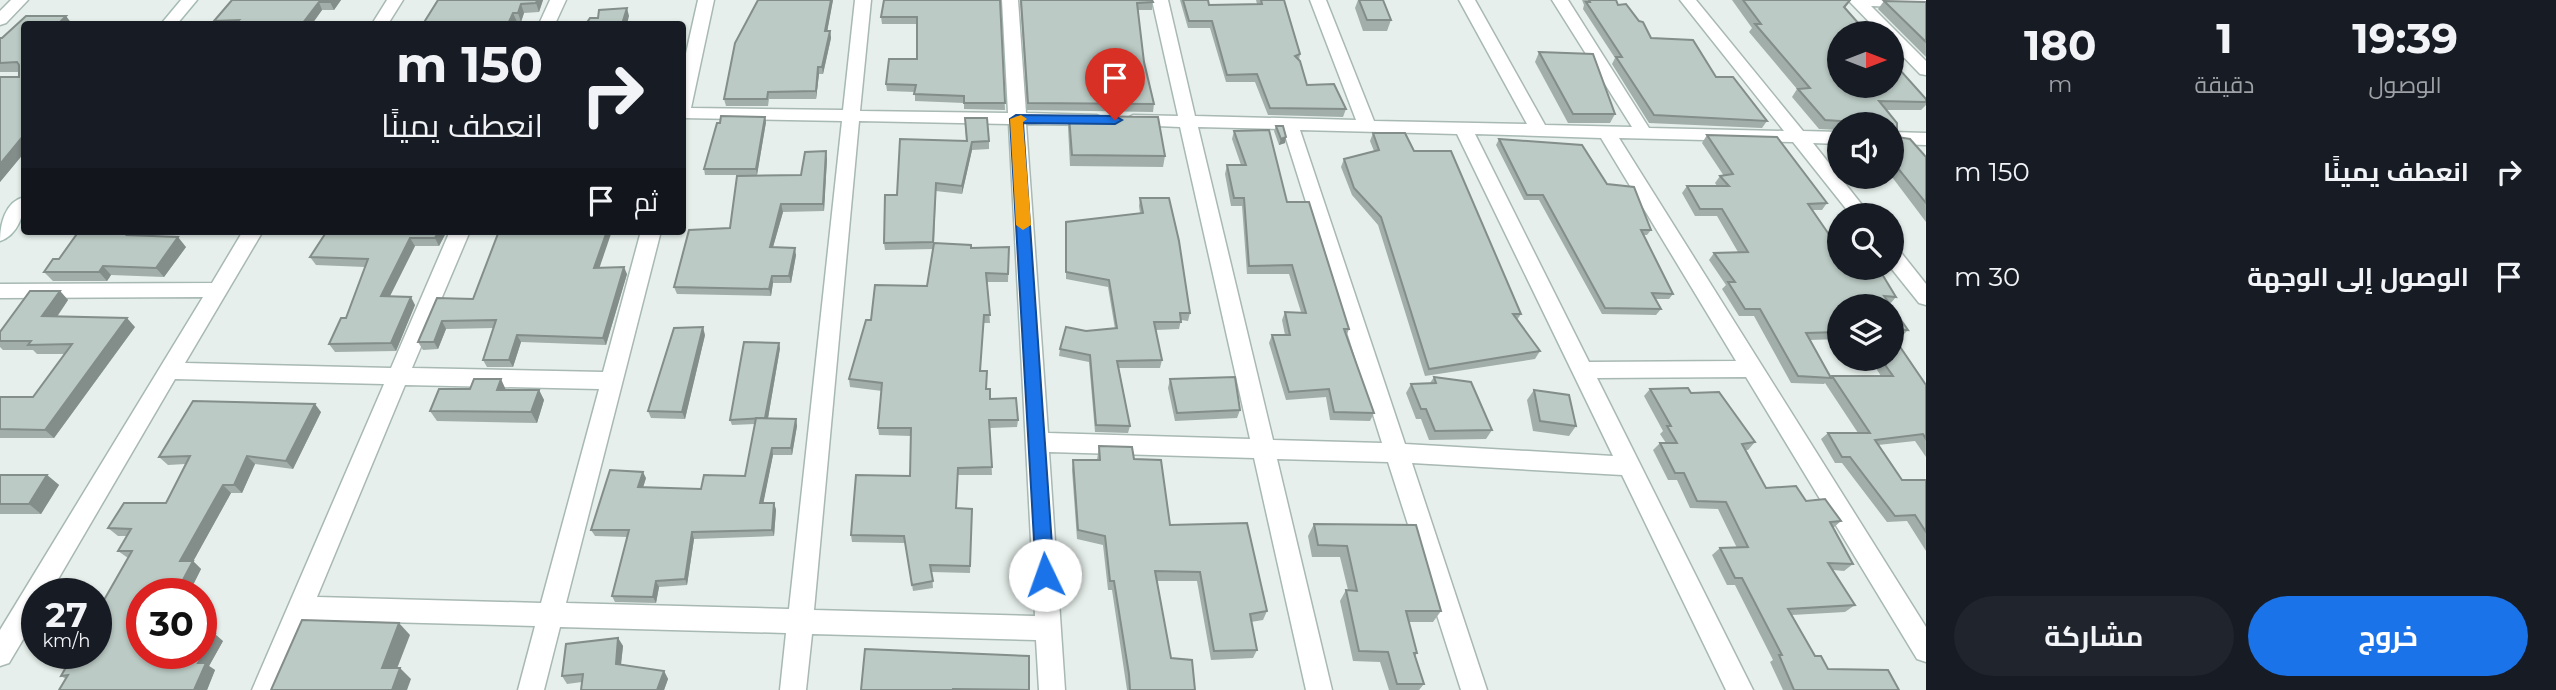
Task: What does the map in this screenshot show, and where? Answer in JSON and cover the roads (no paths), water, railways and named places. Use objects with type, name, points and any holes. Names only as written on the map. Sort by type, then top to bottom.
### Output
[{"type":"street","points":[[0,20],[20,0]]},
{"type":"street","points":[[172,21],[189,0]]},
{"type":"street","points":[[382,21],[395,0]]},
{"type":"street","points":[[548,21],[558,0]]},
{"type":"street","points":[[686,93],[706,0]]},
{"type":"street","points":[[793,690],[863,0]]},
{"type":"street","points":[[1010,0],[1052,690]]},
{"type":"street","points":[[1160,0],[1319,690]]},
{"type":"street","points":[[1318,0],[1367,126]]},
{"type":"street","points":[[1467,0],[1539,130]]},
{"type":"street","points":[[1560,0],[1644,133]]},
{"type":"street","points":[[1688,0],[1851,203]]},
{"type":"street","points":[[1857,1],[1926,3]]},
{"type":"street","points":[[1857,1],[1876,21]]},
{"type":"street","points":[[1904,49],[1926,70]]},
{"type":"street","points":[[686,112],[1190,121],[1827,138]]},
{"type":"street","points":[[1290,124],[1474,690]]},
{"type":"street","points":[[1463,128],[1740,690]]},
{"type":"street","points":[[1606,132],[1926,650]]},
{"type":"street","points":[[1904,138],[1926,139]]},
{"type":"street","points":[[0,234],[21,207]]},
{"type":"street","points":[[0,654],[251,235]]},
{"type":"street","points":[[265,690],[458,235]]},
{"type":"street","points":[[531,690],[650,235]]},
{"type":"street","points":[[1904,270],[1926,298]]},
{"type":"street","points":[[0,291],[217,290]]},
{"type":"street","points":[[1583,370],[1750,369]]},
{"type":"street","points":[[170,371],[612,381]]},
{"type":"street","points":[[1037,442],[1397,453],[1628,466]]},
{"type":"street","points":[[298,608],[1048,628]]}]
